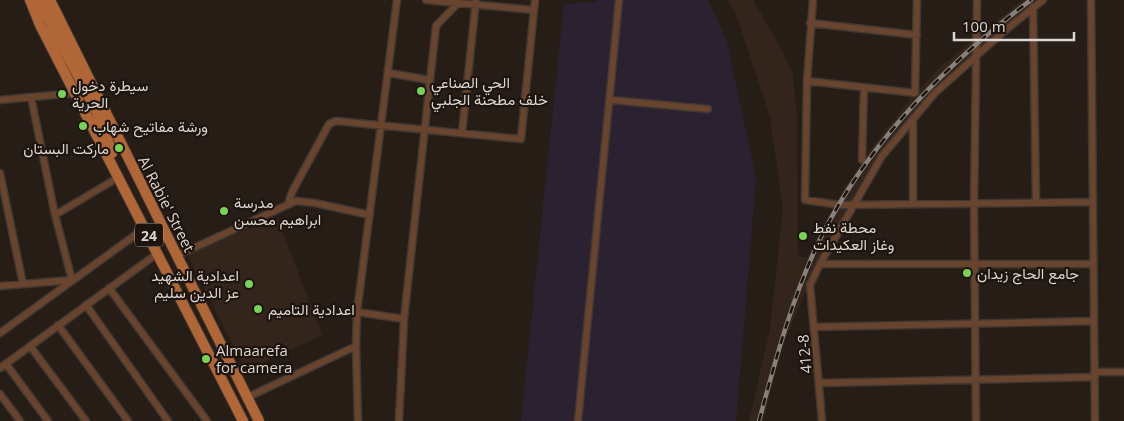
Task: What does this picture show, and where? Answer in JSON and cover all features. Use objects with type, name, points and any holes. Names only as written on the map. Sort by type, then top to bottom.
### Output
[{"type":"main road","name":"Al Rabie' Street","points":[[30,0],[75,93],[243,421]]},
{"type":"main road","points":[[40,0],[104,130],[114,166]]},
{"type":"main road","name":"Al Rabie' Street","points":[[50,0],[259,421]]},
{"type":"street","points":[[358,421],[356,346],[358,312],[383,126],[397,0]]},
{"type":"street","points":[[426,0],[458,3],[475,2],[534,10]]},
{"type":"street","points":[[288,204],[329,124],[336,121],[521,139],[535,0]]},
{"type":"street","points":[[578,421],[611,100],[619,0]]},
{"type":"street","points":[[813,0],[807,81],[805,200],[840,205],[1093,202]]},
{"type":"street","points":[[807,81],[915,93],[917,0]]},
{"type":"street","points":[[976,421],[974,204],[977,0]]},
{"type":"street","points":[[820,264],[882,156],[913,119],[935,93],[1043,0]]},
{"type":"street","points":[[1091,0],[1095,421]]},
{"type":"street","points":[[462,133],[475,2]]},
{"type":"street","points":[[399,421],[404,319],[436,26],[458,3]]},
{"type":"street","points":[[1033,7],[1036,202]]},
{"type":"street","points":[[810,23],[917,35]]},
{"type":"street","points":[[389,73],[430,80]]},
{"type":"street","points":[[862,160],[864,87]]},
{"type":"street","points":[[0,100],[75,93]]},
{"type":"street","points":[[31,97],[55,215],[72,280]]},
{"type":"street","points":[[611,100],[708,109]]},
{"type":"street","points":[[913,119],[913,204]]},
{"type":"street","points":[[0,173],[23,284]]},
{"type":"street","points":[[55,215],[119,177]]},
{"type":"street","points":[[176,256],[288,204],[307,201],[370,215]]},
{"type":"street","points":[[0,333],[145,228]]},
{"type":"street","points":[[48,421],[3,366],[158,253]]},
{"type":"street","points":[[820,264],[1094,264]]},
{"type":"street","name":"412-8","points":[[820,264],[810,285],[822,421]]},
{"type":"street","points":[[0,286],[72,280]]},
{"type":"street","points":[[109,288],[207,421]]},
{"type":"street","points":[[86,305],[168,421]]},
{"type":"street","points":[[358,312],[404,319]]},
{"type":"street","points":[[814,327],[1094,321]]},
{"type":"street","points":[[58,325],[128,421]]},
{"type":"street","points":[[30,346],[86,421]]},
{"type":"street","points":[[246,398],[356,346]]},
{"type":"street","points":[[819,383],[976,379],[1124,372]]},
{"type":"street","points":[[0,394],[20,421]]},
{"type":"shaded area","points":[[597,0],[708,0],[727,42],[756,178],[736,421],[521,421],[564,4],[596,2]]},
{"type":"shaded area","points":[[728,0],[753,0],[781,48],[793,74],[797,117],[798,256],[807,258],[843,190],[871,149],[911,98],[938,69],[1022,0],[1040,0],[969,58],[933,92],[881,153],[852,199],[815,268],[783,346],[763,421],[749,421],[770,329],[783,208],[770,117],[736,14]]},
{"type":"shaded area","points":[[278,219],[322,335],[246,371],[185,250]]},
{"type":"railway","points":[[759,421],[779,350],[802,280],[822,235],[841,200],[863,167],[913,106],[970,50],[1031,0]]},
{"type":"place","name":"الحي الصناعي خلف مطحنة الجلبي","points":[[421,91]]},
{"type":"place","name":"سيطرة دخول الحرية","points":[[62,94]]},
{"type":"place","name":"ورشة مفاتيح شهاب","points":[[83,126]]},
{"type":"place","name":"ماركت البستان","points":[[119,148]]},
{"type":"place","name":"مدرسة ابراهيم محسن","points":[[224,211]]},
{"type":"place","name":"محطة نفط وغاز العكيدات","points":[[803,236]]},
{"type":"place","name":"جامع الحاج زيدان","points":[[967,273]]},
{"type":"place","name":"اعدادية الشهيد عز الدين سليم","points":[[249,284]]},
{"type":"place","name":"اعدادية التاميم","points":[[258,309]]},
{"type":"place","name":"Almaarefa for camera","points":[[206,359]]}]
